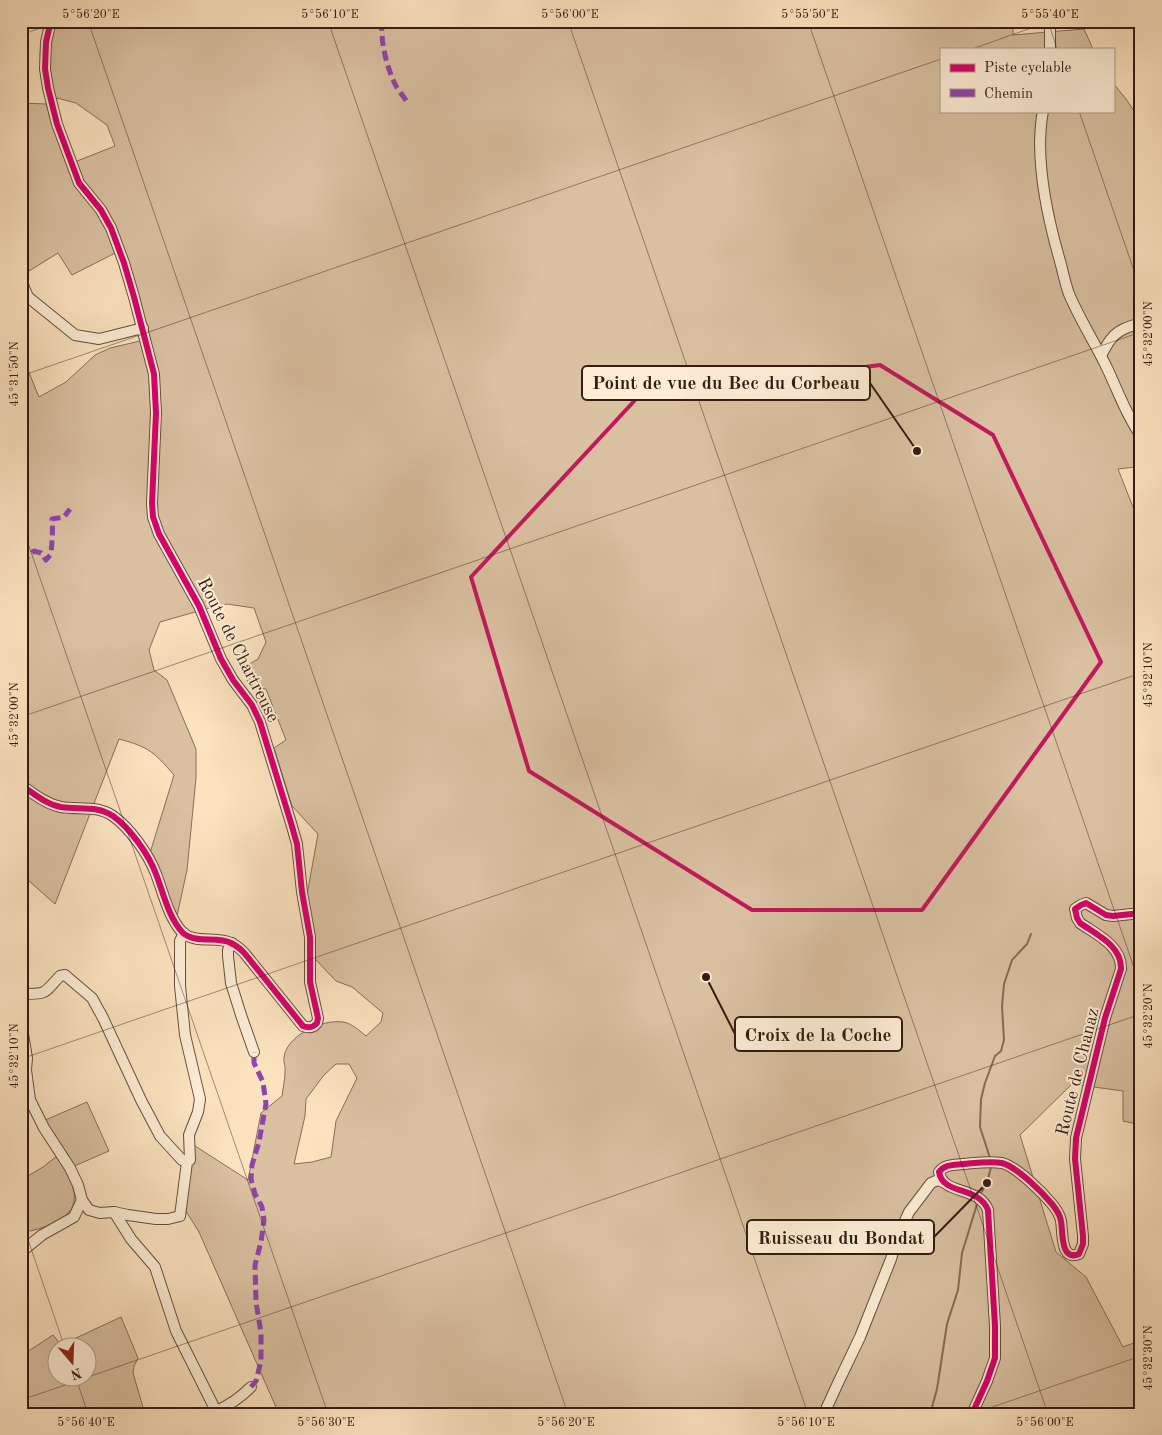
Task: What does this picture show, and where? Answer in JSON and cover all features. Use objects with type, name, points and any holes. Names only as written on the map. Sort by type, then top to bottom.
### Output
[{"type":"street","name":"Route de Chartreuse","points":[[51,21],[46,42],[45,69],[58,124],[79,183],[101,210],[111,228],[124,262],[143,328],[155,384],[153,518],[159,534],[199,606],[221,659],[233,680],[252,704],[260,722],[296,844],[310,937],[310,982],[318,1018],[315,1025],[309,1028],[303,1026],[246,955],[232,943]]},
{"type":"street","points":[[1050,21],[1050,48]]},
{"type":"street","points":[[1043,112],[1040,134],[1041,170],[1054,240],[1068,292],[1101,356],[1126,411],[1141,436]]},
{"type":"street","points":[[21,280],[28,297],[75,335],[99,339],[143,328]]},
{"type":"street","points":[[1101,356],[1110,339],[1116,333],[1141,323]]},
{"type":"street","points":[[21,785],[54,805],[100,810],[118,819],[152,864],[173,918],[184,933],[196,938],[232,943],[228,950],[231,983],[240,1015],[254,1052]]},
{"type":"street","name":"Route de Chanaz","points":[[943,1182],[939,1172],[944,1166],[985,1162],[1001,1163],[1014,1169],[1057,1210],[1062,1225],[1064,1248],[1068,1253],[1076,1256],[1079,1254],[1083,1244],[1083,1236],[1075,1159],[1076,1138],[1103,1027],[1122,965],[1117,951],[1080,923],[1076,918],[1075,909],[1081,904],[1086,903],[1106,915],[1141,913]]},
{"type":"street","points":[[21,1022],[27,1058],[26,1070],[30,1100],[44,1128],[70,1168],[78,1185],[82,1200],[89,1210],[100,1213],[114,1212],[156,1219],[180,1216],[187,1162],[190,1160],[189,1135],[198,1112],[200,1099],[185,1035],[180,986],[180,941],[184,933]]},
{"type":"street","points":[[21,994],[41,994],[50,988],[60,976],[65,975],[92,998],[160,1136],[182,1160],[187,1162]]},
{"type":"street","points":[[826,1414],[827,1407],[860,1337],[891,1259],[897,1238],[909,1212],[931,1183],[938,1180],[973,1194],[986,1204],[988,1210],[995,1326],[995,1358],[972,1414]]},
{"type":"street","points":[[21,1252],[42,1235],[74,1217],[82,1200]]},
{"type":"street","points":[[114,1212],[131,1238],[155,1267],[176,1331],[216,1412],[228,1406],[251,1387]]},
{"type":"highlighted area","points":[[880,365],[993,435],[1101,662],[922,910],[752,910],[529,771],[471,577],[637,398]]},
{"type":"shaded area","points":[[46,21],[1013,21],[1013,35],[1084,29],[1093,48],[940,48],[940,112],[1114,112],[1114,84],[1141,121],[1141,473],[1135,467],[1118,469],[1141,532],[1141,1125],[1123,1121],[1123,1091],[1072,1084],[1020,1135],[1056,1252],[1086,1277],[1123,1347],[1141,1340],[1141,1414],[279,1414],[199,1232],[184,1208],[192,1144],[248,1180],[261,1113],[282,1096],[285,1070],[284,1057],[292,1042],[307,1030],[326,1023],[335,1022],[349,1024],[366,1036],[381,1022],[383,1013],[352,987],[336,981],[316,960],[307,895],[318,834],[292,806],[274,748],[286,740],[266,689],[250,684],[241,669],[258,659],[266,642],[254,608],[227,604],[160,622],[149,650],[154,670],[167,680],[196,749],[196,778],[187,870],[177,916],[150,853],[174,775],[150,751],[119,739],[55,904],[21,874],[21,353],[39,397],[66,382],[95,355],[110,348],[140,341],[123,249],[72,275],[58,253],[21,276],[21,103],[46,104],[67,165],[115,146],[107,125],[76,103],[45,95],[40,54]],"holes":[[[336,1064],[349,1064],[357,1078],[336,1121],[331,1157],[294,1164],[305,1116],[306,1099],[324,1075]]]},
{"type":"shaded area","points":[[87,1102],[109,1151],[72,1167],[43,1121]]},
{"type":"shaded area","points":[[57,1156],[73,1187],[74,1202],[71,1210],[57,1222],[21,1233],[21,1180]]},
{"type":"shaded area","points":[[121,1317],[138,1358],[133,1373],[145,1414],[25,1414],[21,1380],[21,1349],[30,1350],[48,1338],[48,1388],[98,1388],[98,1338],[76,1338]]},
{"type":"waterway","points":[[990,1158],[980,1127],[981,1099],[995,1056],[1001,1051],[1004,1040],[1002,1006],[1004,984],[1012,960],[1027,944],[1031,934]]},
{"type":"waterway","points":[[981,1193],[987,1183],[991,1167]]},
{"type":"waterway","points":[[930,1414],[937,1389],[947,1324],[958,1290],[962,1253],[978,1201]]},
{"type":"marked path","points":[[382,21],[382,37],[387,63],[396,86],[407,102]]},
{"type":"marked path","points":[[21,563],[34,551],[41,553],[46,560],[51,554],[52,519],[64,517],[70,509]]},
{"type":"marked path","points":[[251,1387],[256,1381],[261,1361],[261,1333],[256,1302],[255,1265],[264,1220],[262,1207],[255,1194],[251,1179],[252,1165],[259,1142],[266,1104],[263,1082],[254,1063],[254,1052]]},
{"type":"cycle path","points":[[21,785],[50,804],[68,808],[101,810],[113,816],[138,842],[149,859],[170,913],[183,933],[194,938],[225,941],[235,945],[246,955],[303,1026],[310,1027],[317,1023],[318,1018],[310,982],[310,937],[302,892],[297,844],[260,722],[252,705],[233,680],[221,659],[199,606],[159,534],[153,517],[156,413],[154,374],[124,263],[111,228],[101,210],[79,183],[57,124],[45,69],[46,42],[51,21]]},
{"type":"cycle path","points":[[972,1414],[995,1358],[995,1326],[988,1210],[977,1197],[947,1185],[939,1172],[947,1166],[982,1162],[1002,1163],[1015,1169],[1029,1180],[1058,1212],[1065,1250],[1068,1254],[1079,1254],[1083,1244],[1083,1236],[1075,1159],[1076,1138],[1105,1018],[1121,969],[1120,961],[1113,948],[1101,937],[1080,923],[1075,909],[1086,903],[1106,915],[1141,913]]},
{"type":"place","name":"Point de vue du Bec du Corbeau","points":[[917,451]]},
{"type":"place","name":"Croix de la Coche","points":[[706,977]]},
{"type":"place","name":"Ruisseau du Bondat","points":[[987,1183]]}]
